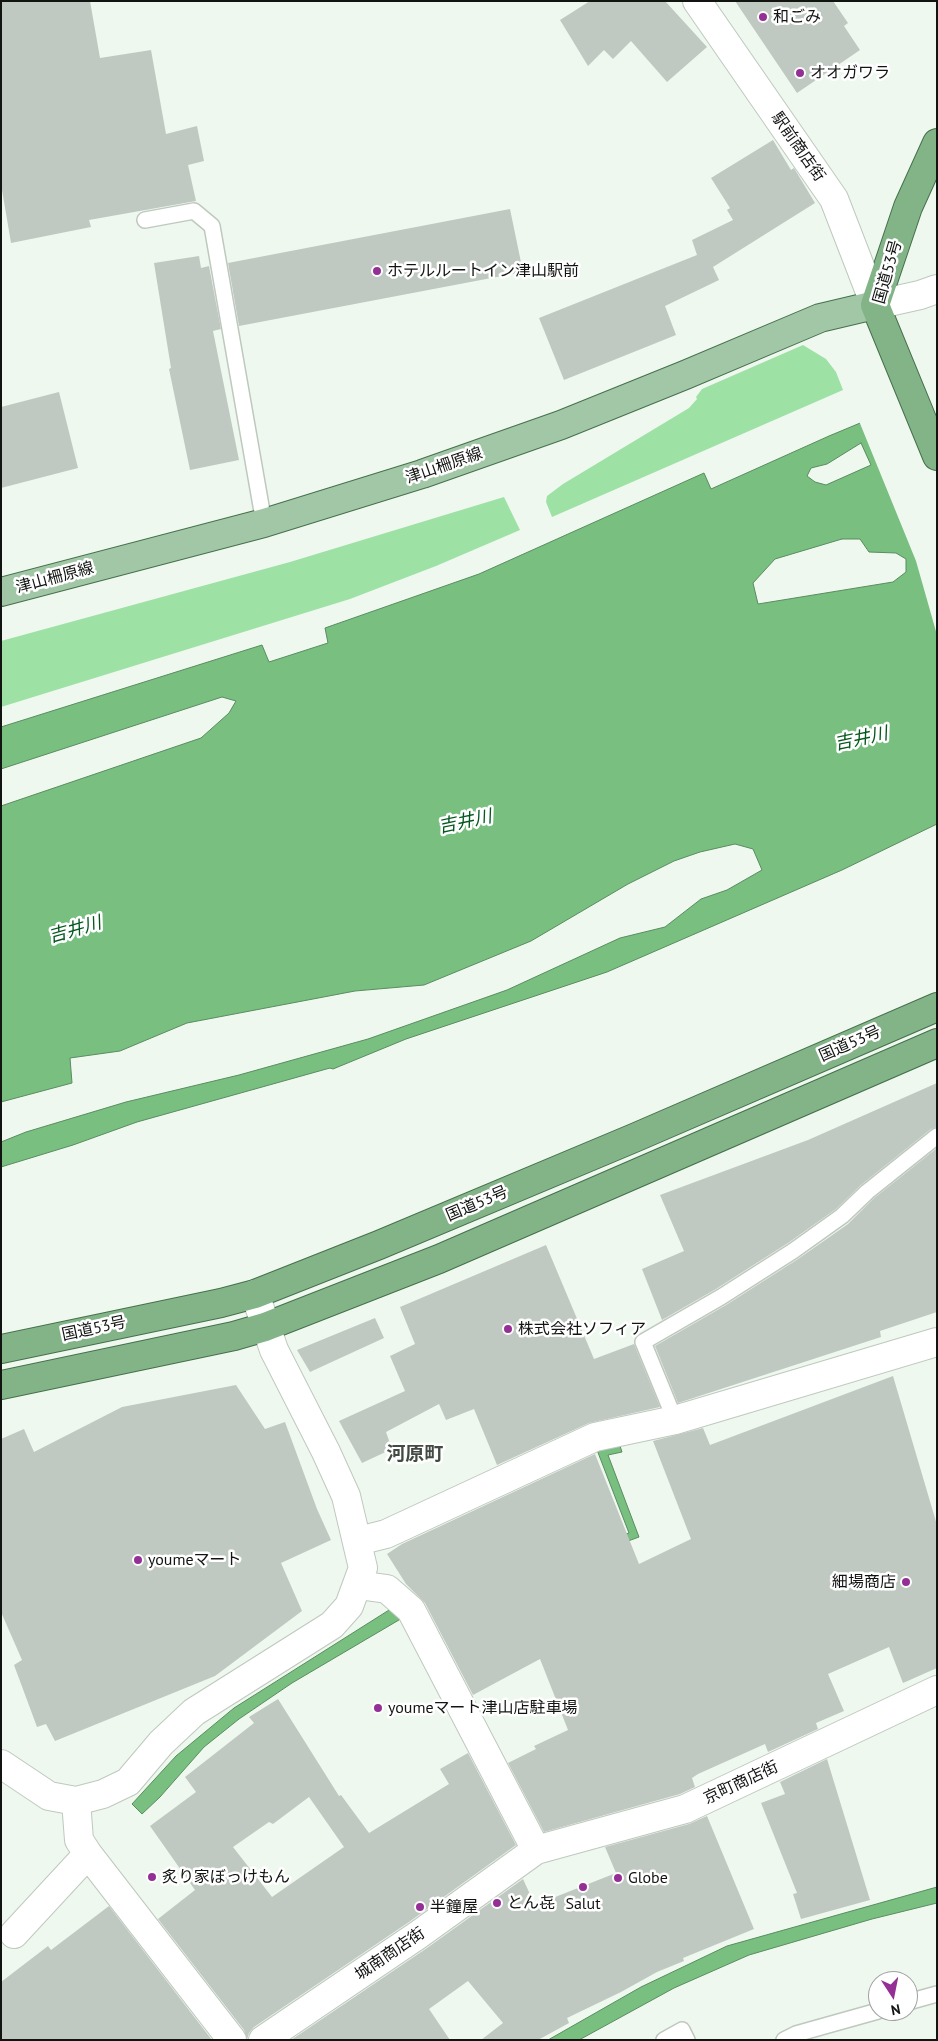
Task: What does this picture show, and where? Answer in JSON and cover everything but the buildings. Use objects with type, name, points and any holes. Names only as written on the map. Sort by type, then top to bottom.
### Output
[{"type":"highway","name":"国道53号","points":[[937,143],[908,207],[877,312],[937,456]]},
{"type":"highway","name":"国道53号","points":[[1,1349],[255,1294],[379,1245],[634,1138],[937,1007]]},
{"type":"highway","name":"国道53号","points":[[1,1385],[234,1336],[265,1327],[438,1259],[937,1044]]},
{"type":"main road","name":"津山柵原線","points":[[1,592],[264,523],[422,474],[552,428],[820,318],[877,312]]},
{"type":"street","name":"駅前商店街","points":[[697,1],[834,199],[877,312]]},
{"type":"street","points":[[877,312],[937,288]]},
{"type":"street","points":[[1,1764],[49,1796],[76,1801],[103,1794],[128,1782],[161,1743],[194,1712],[332,1625],[349,1606],[363,1568],[346,1496],[326,1452],[274,1350],[255,1294]]},
{"type":"street","points":[[358,1541],[386,1534],[595,1438],[674,1420],[937,1342]]},
{"type":"street","points":[[358,1585],[387,1589],[410,1610],[536,1850]]},
{"type":"street","name":"京町商店街","points":[[536,1850],[685,1809],[937,1690]]},
{"type":"street","points":[[76,1801],[79,1840],[88,1854],[232,2040]]},
{"type":"street","name":"城南商店街","points":[[266,2039],[418,1935],[536,1850]]},
{"type":"street","points":[[14,1934],[88,1854]]},
{"type":"lane","points":[[145,220],[194,212],[212,226],[264,523]]},
{"type":"lane","points":[[674,1420],[643,1342],[721,1297],[793,1251],[842,1216],[867,1192],[937,1136]]},
{"type":"lane","points":[[918,1999],[937,1994]]},
{"type":"lane","points":[[784,2040],[796,2034],[868,2014]]},
{"type":"lane","points":[[664,2040],[682,2030],[687,2040]]},
{"type":"shaded area","points":[[803,345],[826,359],[836,372],[843,390],[552,517],[546,502],[547,496],[563,484],[689,408],[697,399],[696,397],[702,389]]},
{"type":"shaded area","points":[[504,497],[520,530],[436,566],[350,599],[1,707],[1,641],[290,562]]},
{"type":"water","name":"吉井川","points":[[937,391],[937,824],[842,870],[607,972],[406,1039],[333,1069],[330,1068],[137,1122],[73,1145],[1,1167],[1,1142],[26,1132],[126,1102],[239,1075],[368,1039],[507,990],[620,938],[665,927],[701,899],[727,890],[762,870],[753,849],[735,844],[700,852],[674,861],[628,884],[531,941],[424,985],[355,991],[187,1023],[120,1051],[70,1058],[72,1083],[1,1102],[1,806],[201,738],[229,713],[236,701],[222,697],[1,769],[1,727],[262,645],[269,662],[328,643],[325,628],[479,574],[704,473],[711,489],[829,436]],"holes":[[[861,443],[871,465],[826,485],[815,482],[807,476],[811,468],[827,464]],[[842,539],[860,539],[869,552],[896,553],[906,559],[906,572],[893,582],[758,604],[753,583],[775,559]]]},
{"type":"water","points":[[620,1446],[622,1452],[608,1455],[639,1537],[590,1555],[507,1577],[629,1533],[597,1450]]},
{"type":"water","points":[[397,1605],[404,1617],[292,1683],[239,1719],[204,1747],[160,1797],[142,1814],[132,1804],[176,1756],[234,1708]]},
{"type":"water","points":[[937,1887],[937,1903],[872,1919],[749,1955],[674,1988],[579,2040],[548,2040],[641,1987],[727,1946]]},
{"type":"pier","points":[[937,389],[937,635],[916,561],[859,421]]},
{"type":"place","name":"和ごみ","points":[[763,17]]},
{"type":"place","name":"オオガワラ","points":[[800,73]]},
{"type":"place","name":"ホテルルートイン津山駅前","points":[[377,271]]},
{"type":"place","name":"株式会社ソフィア","points":[[508,1329]]},
{"type":"place","name":"youmeマート","points":[[138,1560]]},
{"type":"place","name":"細場商店","points":[[906,1582]]},
{"type":"place","name":"youmeマート津山店駐車場","points":[[378,1708]]},
{"type":"place","name":"炙り家ぼっけもん","points":[[152,1877]]},
{"type":"place","name":"Globe","points":[[618,1878]]},
{"type":"place","name":"Salut","points":[[583,1887]]},
{"type":"place","name":"とん㐂","points":[[497,1903]]},
{"type":"place","name":"半鐘屋","points":[[420,1907]]},
{"type":"district","name":"河原町","points":[[415,1455]]}]
